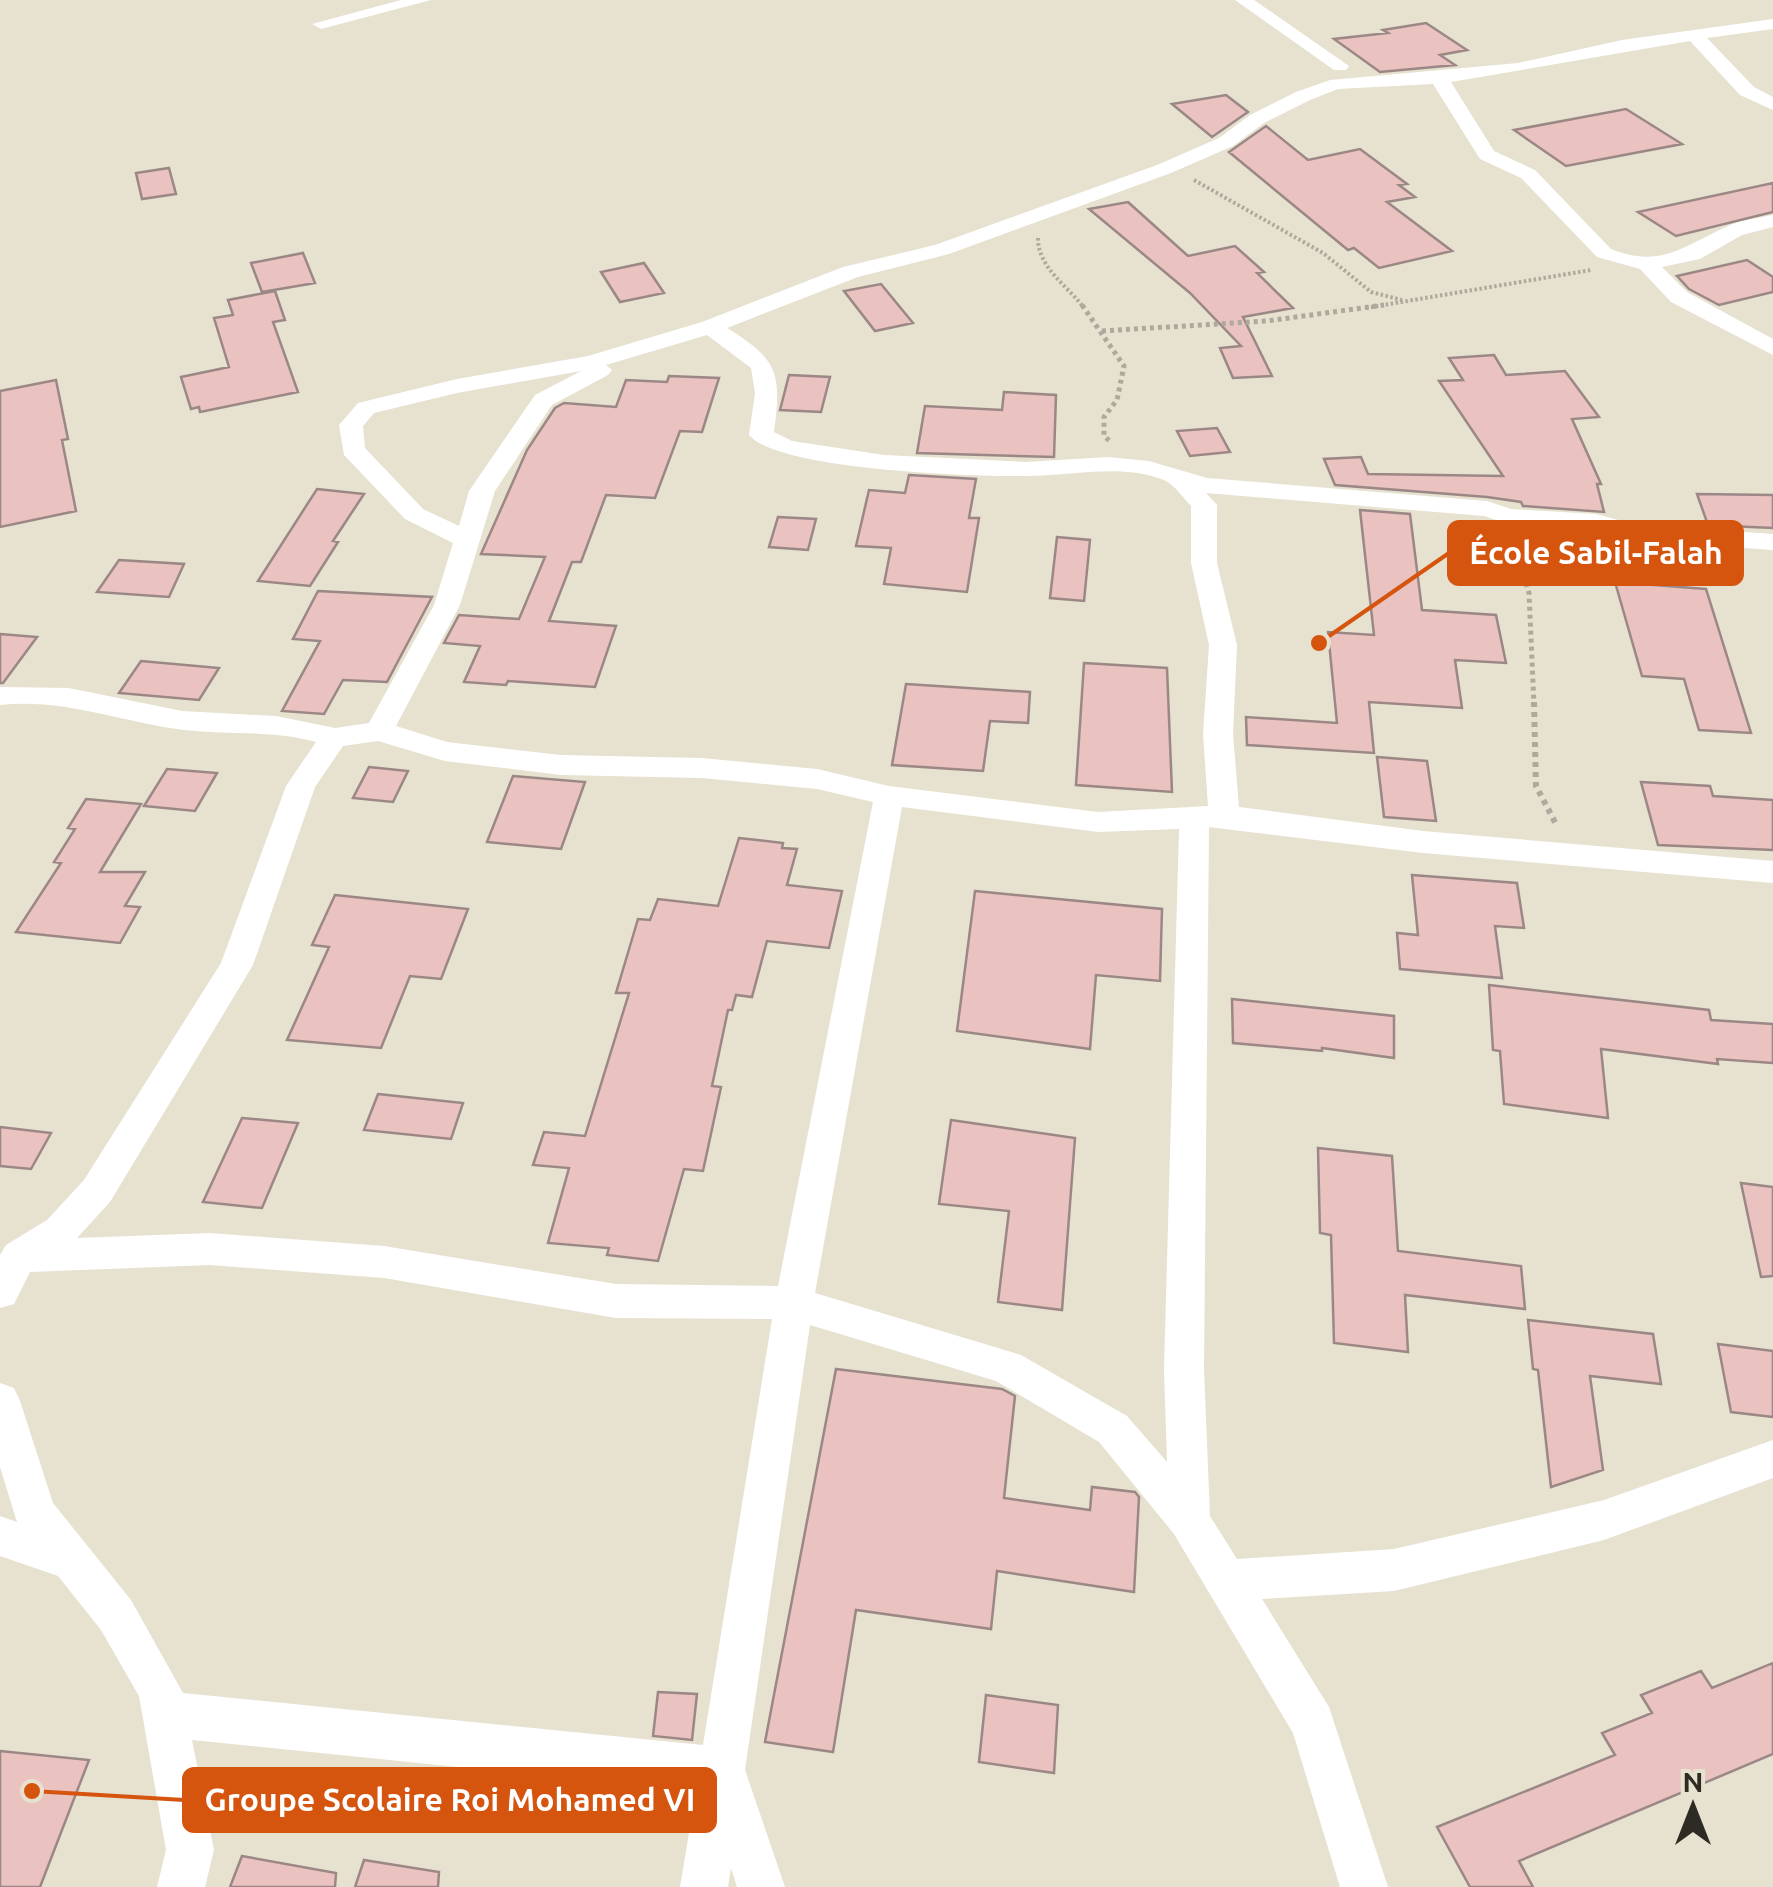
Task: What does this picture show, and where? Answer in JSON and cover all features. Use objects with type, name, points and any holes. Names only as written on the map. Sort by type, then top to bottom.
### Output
[{"type":"street","points":[[321,24],[422,0]]},
{"type":"street","points":[[1243,0],[1340,66]]},
{"type":"street","points":[[468,540],[414,514],[353,450],[351,425],[366,408],[457,386],[591,362],[710,327],[850,272],[942,250],[1178,163],[1226,142],[1257,118],[1336,84],[1439,78],[1518,68],[1622,45],[1773,24]]},
{"type":"street","points":[[1696,36],[1747,90],[1773,104]]},
{"type":"street","points":[[1439,78],[1487,156],[1528,174],[1604,253],[1634,262],[1679,297],[1773,348]]},
{"type":"street","points":[[1634,262],[1693,255],[1735,230],[1773,221]]},
{"type":"street","points":[[710,327],[765,365],[769,380],[761,435],[786,446],[884,462],[1026,470],[1108,464],[1163,472],[1204,485],[1487,509],[1508,516],[1596,522],[1632,532],[1773,542]]},
{"type":"street","points":[[379,730],[447,605],[482,491],[544,400],[589,375],[674,338]]},
{"type":"street","points":[[1163,472],[1204,505],[1204,563],[1223,645],[1209,818],[1184,1370],[1189,1520]]},
{"type":"street","points":[[0,696],[27,691],[73,696],[142,714],[300,726],[334,738],[379,730],[445,751],[562,765],[702,768],[817,778],[890,796],[1098,822],[1209,818],[1424,842],[1773,872]]},
{"type":"street","points":[[10,1254],[60,1231],[97,1191],[237,965],[301,786],[334,738]]},
{"type":"street","points":[[704,1887],[794,1303],[890,796]]},
{"type":"street","points":[[10,1254],[210,1249],[384,1262],[616,1301],[794,1303],[1006,1366],[1113,1429],[1189,1520],[1313,1723],[1364,1887]]},
{"type":"street","points":[[0,1292],[10,1254]]},
{"type":"street","points":[[0,1400],[35,1514],[116,1615],[160,1690],[190,1850],[180,1887]]},
{"type":"street","points":[[1226,1582],[1394,1570],[1604,1520],[1773,1459]]},
{"type":"street","points":[[0,1536],[72,1560]]},
{"type":"street","points":[[164,1714],[546,1756],[722,1770]]},
{"type":"street","points":[[722,1770],[761,1887]]},
{"type":"path","points":[[1178,163],[1195,181],[1323,254],[1371,292],[1408,301]]},
{"type":"path","points":[[1038,216],[1038,251],[1046,268],[1067,286],[1124,366],[1117,400],[1104,417],[1104,436],[1128,458],[1163,472]]},
{"type":"path","points":[[1102,331],[1268,321],[1634,262]]},
{"type":"path","points":[[1508,516],[1529,593],[1536,677],[1536,786],[1554,814],[1562,854]]},
{"type":"building","points":[[1426,23],[1467,50],[1440,55],[1455,65],[1380,72],[1334,39],[1388,33],[1383,30]]},
{"type":"building","points":[[1226,95],[1248,112],[1212,137],[1172,104]]},
{"type":"building","points":[[1626,109],[1682,144],[1566,166],[1514,130]]},
{"type":"building","points":[[1266,126],[1308,160],[1360,149],[1407,184],[1399,185],[1415,197],[1387,202],[1452,251],[1379,268],[1354,248],[1348,250],[1229,152]]},
{"type":"building","points":[[169,168],[176,194],[142,199],[136,173]]},
{"type":"building","points":[[1773,183],[1773,212],[1676,236],[1638,212]]},
{"type":"building","points":[[1128,202],[1188,256],[1235,246],[1264,272],[1257,273],[1293,308],[1243,317],[1272,376],[1233,378],[1220,348],[1241,346],[1190,293],[1089,209]]},
{"type":"building","points":[[303,253],[315,283],[262,292],[251,263]]},
{"type":"building","points":[[1747,260],[1773,277],[1773,292],[1719,305],[1689,289],[1677,276]]},
{"type":"building","points":[[644,263],[664,293],[620,302],[601,272]]},
{"type":"building","points":[[881,284],[913,323],[875,331],[844,291]]},
{"type":"building","points":[[275,291],[285,320],[273,322],[298,392],[200,412],[199,407],[191,409],[181,377],[229,367],[214,318],[233,315],[228,300]]},
{"type":"building","points":[[1494,355],[1506,375],[1565,371],[1599,417],[1572,419],[1601,484],[1597,484],[1604,512],[1523,506],[1521,502],[1487,497],[1335,485],[1324,459],[1361,457],[1368,474],[1503,476],[1439,381],[1463,380],[1449,358]]},
{"type":"building","points":[[789,375],[830,377],[821,412],[780,410]]},
{"type":"building","points":[[669,376],[719,378],[702,432],[680,431],[655,498],[606,495],[581,562],[572,562],[549,621],[616,626],[595,687],[464,682],[480,646],[444,643],[459,615],[519,619],[545,557],[481,554],[527,450],[555,408],[564,403],[616,407],[626,380],[667,382]]},
{"type":"building","points":[[56,380],[68,439],[62,440],[76,511],[0,527],[0,391]]},
{"type":"building","points":[[1004,392],[1056,395],[1054,457],[917,453],[925,406],[1002,410]]},
{"type":"building","points":[[1217,428],[1230,452],[1190,456],[1177,431]]},
{"type":"building","points":[[909,475],[976,479],[969,518],[979,518],[967,592],[884,584],[891,548],[856,546],[869,490],[905,493]]},
{"type":"building","points":[[317,489],[364,494],[310,586],[258,581]]},
{"type":"building","points":[[1697,494],[1773,495],[1773,528],[1708,525]]},
{"type":"building","points":[[1360,510],[1410,514],[1422,610],[1496,615],[1506,663],[1455,660],[1462,708],[1369,702],[1374,753],[1247,745],[1246,717],[1337,723],[1328,632],[1374,635]]},
{"type":"building","points":[[778,517],[816,519],[808,550],[769,547]]},
{"type":"building","points":[[1057,537],[1090,540],[1084,601],[1050,598]]},
{"type":"building","points":[[119,560],[184,564],[169,597],[97,592]]},
{"type":"building","points":[[1615,582],[1706,589],[1751,733],[1699,730],[1684,679],[1642,676]]},
{"type":"building","points":[[318,591],[432,597],[387,682],[343,680],[324,714],[282,711],[320,641],[293,639]]},
{"type":"building","points":[[0,634],[37,637],[3,683],[0,683]]},
{"type":"building","points":[[141,661],[219,668],[199,700],[119,693]]},
{"type":"building","points":[[1084,663],[1167,668],[1172,792],[1076,785]]},
{"type":"building","points":[[906,684],[1030,692],[1028,723],[990,721],[983,771],[892,765]]},
{"type":"building","points":[[1377,757],[1427,761],[1436,821],[1384,817]]},
{"type":"building","points":[[369,767],[408,771],[393,802],[353,798]]},
{"type":"building","points":[[167,769],[217,773],[195,811],[144,806]]},
{"type":"building","points":[[513,776],[585,782],[561,849],[487,842]]},
{"type":"building","points":[[1641,782],[1710,786],[1713,796],[1773,800],[1773,850],[1658,845]]},
{"type":"building","points":[[86,799],[141,804],[100,872],[145,872],[125,906],[140,907],[120,943],[16,932],[61,863],[54,862],[75,829],[68,828]]},
{"type":"building","points":[[739,838],[783,843],[782,848],[797,849],[787,885],[842,891],[829,948],[767,941],[752,997],[736,995],[732,1010],[728,1010],[712,1086],[721,1087],[703,1171],[684,1169],[658,1261],[607,1255],[609,1248],[548,1243],[569,1168],[533,1165],[544,1132],[585,1136],[629,993],[616,993],[638,919],[650,920],[658,899],[718,906]]},
{"type":"building","points":[[1412,875],[1517,883],[1524,928],[1495,926],[1502,978],[1400,969],[1397,933],[1418,935]]},
{"type":"building","points":[[975,891],[1162,909],[1160,981],[1096,975],[1090,1049],[957,1031]]},
{"type":"building","points":[[335,895],[468,909],[441,979],[410,976],[381,1048],[287,1040],[329,947],[312,945]]},
{"type":"building","points":[[1489,985],[1709,1010],[1711,1020],[1773,1024],[1773,1063],[1717,1059],[1718,1064],[1601,1049],[1608,1118],[1504,1104],[1500,1051],[1493,1050]]},
{"type":"building","points":[[1232,999],[1394,1016],[1394,1058],[1322,1048],[1233,1043]]},
{"type":"building","points":[[378,1094],[463,1103],[451,1139],[364,1130]]},
{"type":"building","points":[[242,1118],[298,1123],[262,1208],[203,1202]]},
{"type":"building","points":[[951,1120],[1075,1138],[1062,1310],[998,1302],[1009,1211],[939,1204]]},
{"type":"building","points":[[0,1127],[51,1133],[31,1169],[0,1166]]},
{"type":"building","points":[[1318,1148],[1392,1156],[1398,1251],[1521,1266],[1525,1309],[1405,1295],[1408,1352],[1334,1343],[1331,1235],[1320,1233]]},
{"type":"building","points":[[1741,1183],[1773,1187],[1773,1276],[1761,1277]]},
{"type":"building","points":[[1528,1320],[1653,1334],[1661,1384],[1590,1376],[1603,1470],[1551,1487],[1538,1370],[1533,1369]]},
{"type":"building","points":[[1718,1344],[1773,1351],[1773,1417],[1731,1412]]},
{"type":"building","points":[[836,1369],[1002,1389],[1015,1396],[1004,1498],[1090,1510],[1092,1487],[1135,1492],[1139,1497],[1134,1592],[997,1571],[991,1629],[856,1610],[833,1752],[765,1742]]},
{"type":"building","points":[[1773,1663],[1773,1754],[1519,1861],[1533,1887],[1470,1887],[1437,1827],[1615,1755],[1602,1733],[1652,1713],[1641,1695],[1701,1671],[1712,1688]]},
{"type":"building","points":[[658,1692],[697,1694],[692,1740],[653,1736]]},
{"type":"building","points":[[986,1695],[1058,1705],[1054,1773],[979,1762]]},
{"type":"building","points":[[0,1751],[89,1760],[40,1887],[0,1887]]},
{"type":"building","points":[[242,1856],[336,1873],[335,1887],[230,1887]]},
{"type":"building","points":[[364,1860],[439,1872],[438,1887],[355,1887]]},
{"type":"place","name":"École Sabil-Falah","points":[[1319,643]]},
{"type":"place","name":"Groupe Scolaire Roi Mohamed VI","points":[[32,1791]]}]
